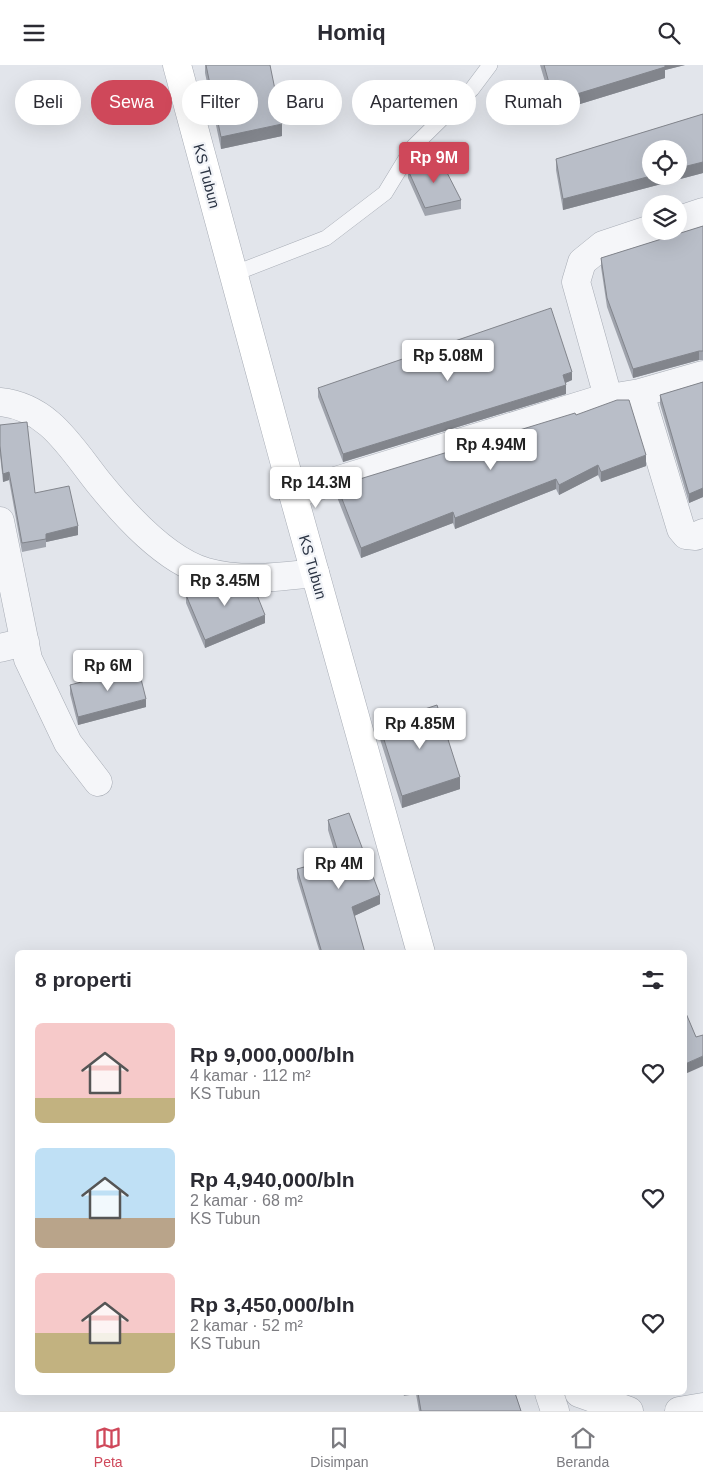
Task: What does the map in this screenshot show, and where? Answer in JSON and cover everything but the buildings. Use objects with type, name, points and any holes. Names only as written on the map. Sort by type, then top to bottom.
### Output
[{"type":"main road","name":"KS Tubun","points":[[177,65],[293,494],[420,950]]},
{"type":"street","points":[[687,217],[703,212]]},
{"type":"street","points":[[608,397],[576,282],[582,262],[603,245],[642,232]]},
{"type":"street","points":[[293,494],[608,397],[640,393],[703,375]]},
{"type":"street","points":[[640,393],[681,529],[686,535],[696,536],[703,533]]},
{"type":"street","points":[[0,402],[18,404],[47,421],[68,443],[100,484],[136,525],[175,556],[206,571],[242,577],[272,578],[315,573]]},
{"type":"street","points":[[0,521],[13,645],[28,659],[49,707],[68,743],[98,782]]},
{"type":"street","points":[[550,1395],[555,1411]]},
{"type":"street","points":[[585,1395],[629,1411]]},
{"type":"street","points":[[679,1411],[703,1407]]},
{"type":"lane","points":[[234,275],[326,238],[385,193],[413,147],[472,89],[490,65]]}]
